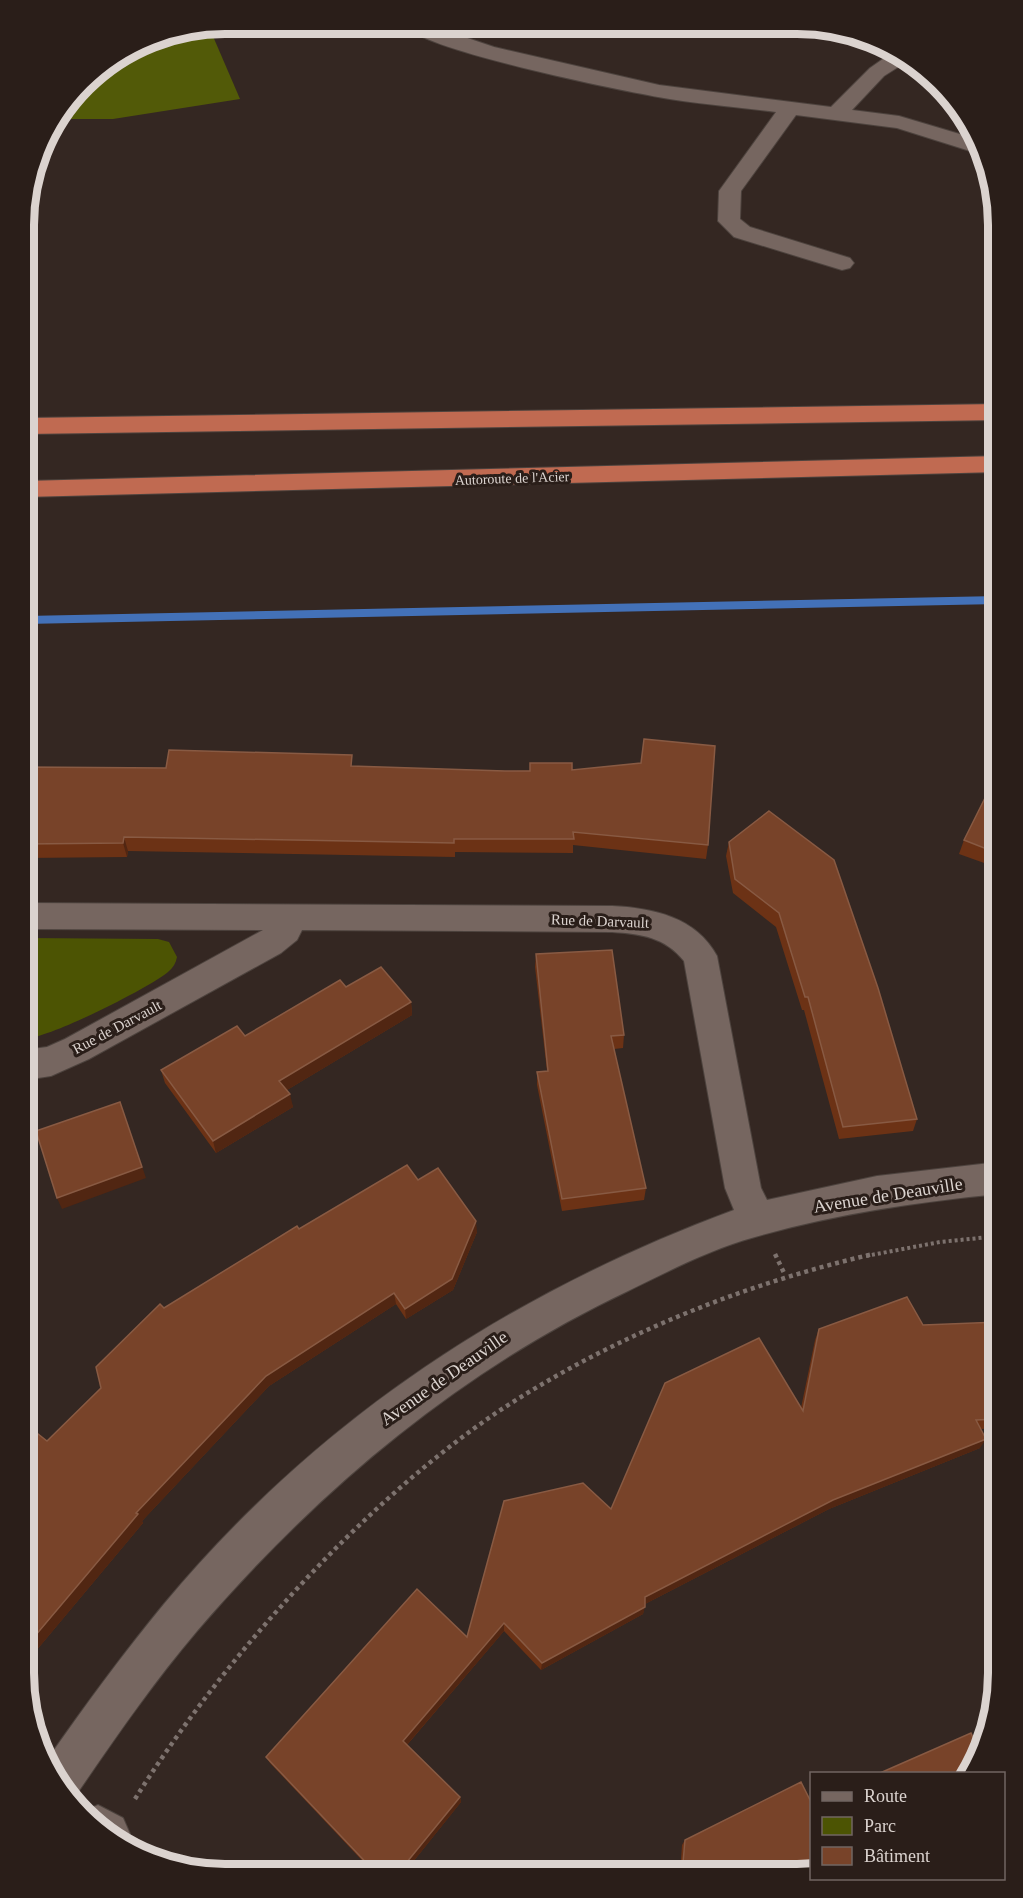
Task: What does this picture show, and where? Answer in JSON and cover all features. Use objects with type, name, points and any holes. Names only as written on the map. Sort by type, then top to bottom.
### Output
[{"type":"highway","points":[[34,426],[988,412]]},
{"type":"highway","name":"Autoroute de l'Acier","points":[[34,489],[988,464]]},
{"type":"street","points":[[430,34],[489,52],[658,91],[838,112],[899,122],[970,144]]},
{"type":"street","points":[[838,112],[877,72],[894,61]]},
{"type":"street","points":[[791,106],[730,191],[729,221],[742,232],[842,263]]},
{"type":"street","name":"Rue de Darvault","points":[[34,916],[639,920],[663,926],[693,946],[702,965],[743,1188],[757,1220]]},
{"type":"street","name":"Rue de Darvault","points":[[34,1064],[51,1061],[76,1049],[259,950],[285,931],[290,916]]},
{"type":"street","name":"Avenue de Deauville","points":[[64,1774],[125,1686],[202,1592],[254,1535],[353,1444],[468,1356],[545,1311],[643,1264],[757,1220],[901,1189],[988,1179]]},
{"type":"path","points":[[142,1786],[255,1635],[345,1540],[433,1462],[498,1412],[601,1351],[718,1299],[785,1275],[851,1257],[988,1238]]},
{"type":"path","points":[[775,1254],[785,1275]]},
{"type":"green space","points":[[212,35],[240,99],[113,119],[67,119],[99,82],[130,60],[164,45],[188,38]]},
{"type":"green space","points":[[34,938],[158,939],[169,942],[177,957],[168,972],[120,1000],[34,1037]]},
{"type":"building","points":[[644,739],[715,746],[708,845],[573,832],[574,839],[454,839],[454,843],[124,837],[123,843],[34,844],[34,767],[166,768],[169,750],[352,755],[351,766],[505,771],[530,771],[530,763],[572,763],[572,770],[641,763]]},
{"type":"building","points":[[988,792],[988,849],[964,840]]},
{"type":"building","points":[[769,811],[834,860],[878,988],[917,1119],[843,1127],[808,997],[805,997],[779,913],[735,879],[729,842]]},
{"type":"building","points":[[612,950],[624,1035],[611,1036],[646,1188],[562,1199],[537,1072],[548,1071],[536,954]]},
{"type":"building","points":[[381,967],[411,1002],[279,1081],[290,1094],[213,1141],[161,1070],[237,1026],[245,1036],[340,980],[346,987]]},
{"type":"building","points":[[120,1102],[142,1167],[57,1198],[36,1131]]},
{"type":"building","points":[[407,1165],[418,1180],[438,1168],[476,1221],[452,1279],[405,1309],[394,1293],[266,1376],[136,1513],[138,1514],[34,1637],[34,1431],[47,1441],[101,1388],[96,1367],[160,1304],[164,1308],[297,1226],[299,1229]]},
{"type":"building","points":[[907,1297],[923,1325],[988,1322],[988,1419],[976,1420],[986,1439],[833,1500],[645,1597],[645,1607],[542,1663],[504,1623],[403,1741],[460,1797],[405,1864],[367,1864],[266,1757],[417,1589],[467,1637],[504,1501],[583,1483],[611,1509],[665,1383],[759,1338],[803,1411],[819,1329]]},
{"type":"building","points":[[971,1733],[974,1740],[976,1739],[960,1772],[882,1772]]},
{"type":"building","points":[[801,1782],[810,1800],[810,1863],[683,1864],[685,1840]]},
{"type":"waterway","points":[[34,620],[988,600]]}]
